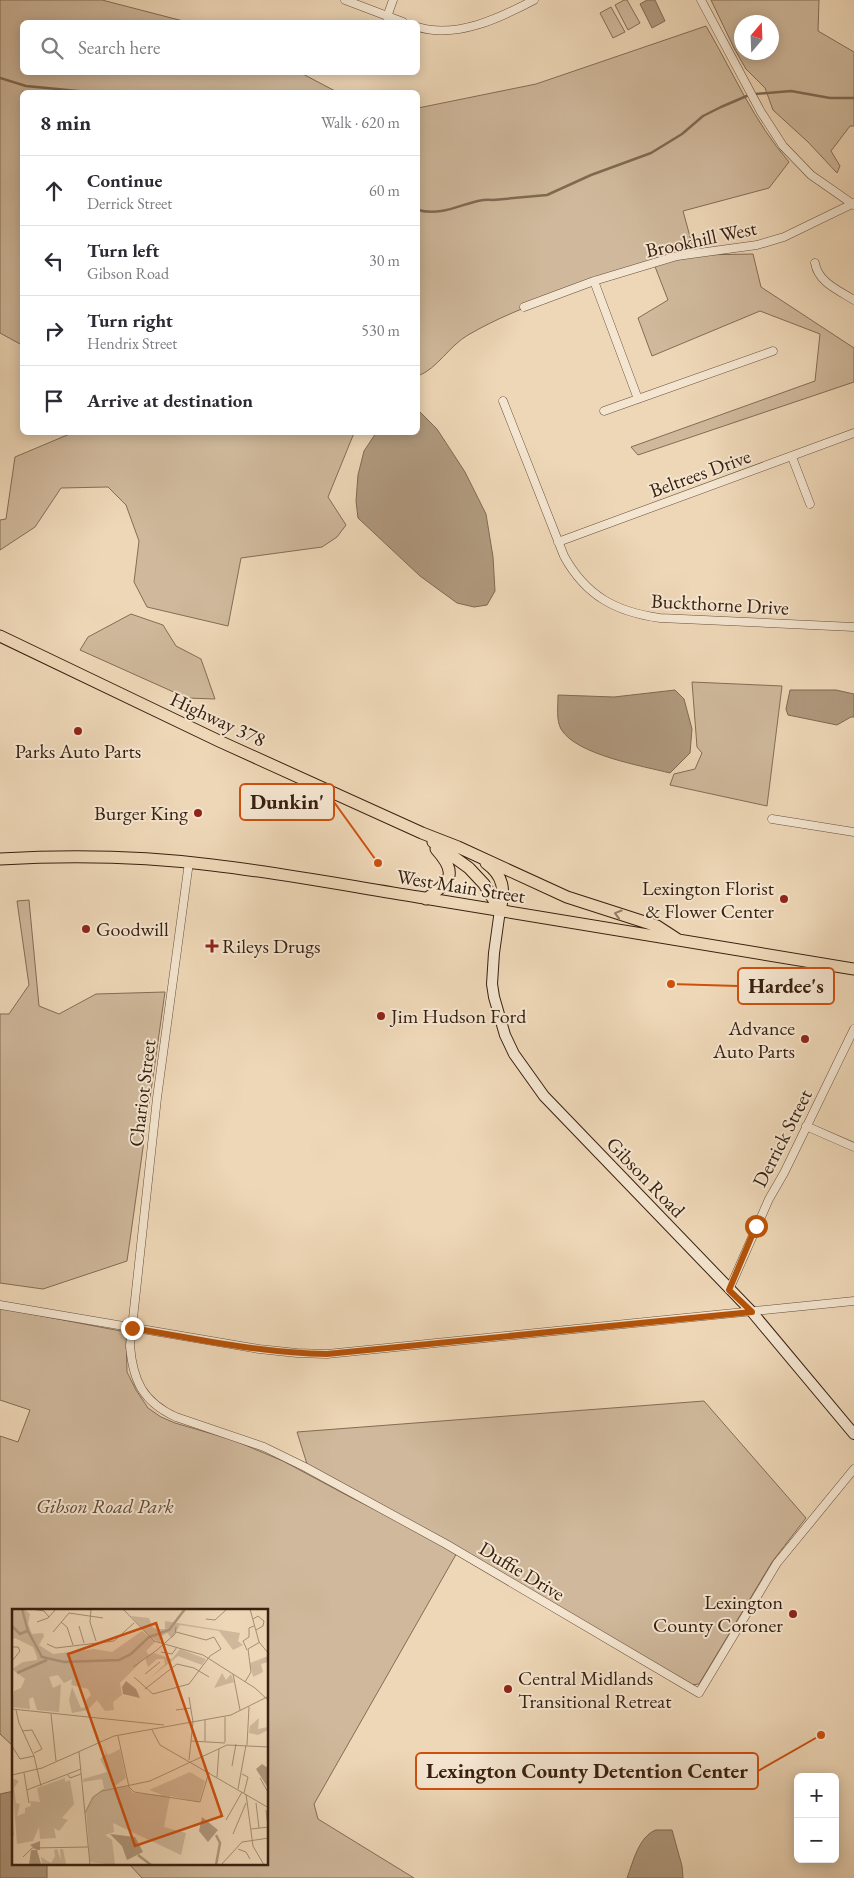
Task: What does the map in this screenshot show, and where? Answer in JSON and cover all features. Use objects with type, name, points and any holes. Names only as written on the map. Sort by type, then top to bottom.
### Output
[{"type":"main road","name":"Highway 378","points":[[0,636],[219,741],[422,833]]},
{"type":"main road","points":[[422,833],[567,897],[657,926],[678,940]]},
{"type":"main road","points":[[422,833],[449,864],[450,872],[444,885],[426,899]]},
{"type":"main road","points":[[422,833],[469,868],[484,884],[500,910]]},
{"type":"main road","name":"West Main Street","points":[[0,859],[58,856],[189,862],[500,910],[854,969]]},
{"type":"main road","points":[[476,856],[491,867],[501,878],[504,891],[500,910]]},
{"type":"street","points":[[345,0],[398,20]]},
{"type":"street","points":[[387,16],[393,0]]},
{"type":"street","points":[[420,27],[437,31],[468,26],[508,13],[534,0]]},
{"type":"street","points":[[701,0],[773,132],[793,157],[811,174],[853,204]]},
{"type":"street","name":"Brookhill West","points":[[524,307],[594,281],[677,256],[757,244],[775,239],[798,231],[853,204]]},
{"type":"street","points":[[814,263],[821,279],[854,300]]},
{"type":"street","points":[[594,281],[638,399]]},
{"type":"street","points":[[604,410],[773,351]]},
{"type":"street","name":"Buckthorne Drive","points":[[503,401],[558,542],[570,567],[590,590],[603,600],[618,608],[639,615],[660,618],[854,627]]},
{"type":"street","name":"Beltrees Drive","points":[[558,542],[854,433]]},
{"type":"street","points":[[792,457],[810,504]]},
{"type":"street","points":[[772,819],[854,832]]},
{"type":"street","name":"Chariot Street","points":[[132,1328],[157,1098],[189,862]]},
{"type":"street","name":"Gibson Road","points":[[500,910],[492,984],[505,1035],[514,1054],[544,1096],[752,1312],[854,1434]]},
{"type":"street","name":"Derrick Street","points":[[729,1290],[759,1220],[854,1029]]},
{"type":"street","points":[[806,1126],[854,1147]]},
{"type":"street","points":[[0,1305],[266,1350],[327,1354],[854,1301]]},
{"type":"street","name":"Duffie Drive","points":[[132,1328],[130,1346],[132,1365],[137,1381],[144,1393],[162,1411],[264,1447],[305,1467],[446,1544],[699,1693],[777,1563],[854,1469]]},
{"type":"green space","points":[[0,0],[102,0],[179,20],[20,20],[20,75],[305,75],[333,90],[20,90],[20,344],[0,333]]},
{"type":"green space","points":[[627,0],[640,23],[628,30],[615,5]]},
{"type":"green space","points":[[711,0],[819,0],[818,31],[854,52],[854,126],[850,126],[831,151],[840,166],[837,173],[808,142],[773,110],[765,88],[746,69],[741,60],[779,60],[779,15],[734,15],[734,48]]},
{"type":"green space","points":[[611,7],[625,32],[613,38],[600,13]]},
{"type":"green space","points":[[706,26],[754,114],[776,147],[789,162],[769,188],[683,211],[695,255],[753,254],[761,287],[854,348],[854,382],[638,455],[631,447],[815,381],[820,334],[760,311],[652,356],[638,318],[668,300],[654,264],[559,295],[490,323],[461,340],[432,368],[420,375],[420,108],[536,84]]},
{"type":"green space","points":[[67,435],[353,435],[328,497],[346,525],[337,537],[322,547],[241,558],[228,626],[147,607],[134,582],[139,541],[126,505],[108,487],[61,488],[35,527],[0,550],[0,520],[6,519],[15,457]]},
{"type":"green space","points":[[131,614],[163,625],[176,646],[201,659],[215,699],[187,698],[80,650],[88,637]]},
{"type":"green space","points":[[692,682],[782,686],[767,806],[670,785],[674,774],[695,769],[702,753],[697,747]]},
{"type":"green space","points":[[29,900],[39,1006],[59,1014],[96,994],[165,992],[127,1261],[43,1289],[0,1283],[0,1014],[9,1014],[29,985],[17,901]]},
{"type":"green space","name":"Gibson Road Park","points":[[0,1308],[126,1332],[127,1372],[148,1408],[161,1417],[233,1440],[283,1461],[458,1551],[314,1804],[318,1819],[414,1878],[142,1878],[131,1866],[269,1866],[269,1609],[12,1609],[12,1745],[0,1734],[0,1436],[18,1442],[30,1410],[0,1400]]},
{"type":"green space","points":[[704,1401],[806,1518],[772,1562],[699,1684],[691,1685],[446,1540],[307,1464],[297,1432]]},
{"type":"shaded area","points":[[647,0],[655,0],[665,21],[652,28],[640,4]]},
{"type":"shaded area","points":[[420,412],[437,429],[465,472],[486,514],[493,557],[495,591],[487,605],[474,607],[457,603],[420,576],[358,518],[356,501],[358,475],[364,451],[375,435],[420,435]]},
{"type":"shaded area","points":[[675,690],[684,699],[692,729],[690,753],[670,773],[595,753],[569,738],[559,725],[558,695],[614,697]]},
{"type":"shaded area","points":[[790,690],[836,690],[854,694],[854,717],[837,725],[788,715],[786,709]]},
{"type":"shaded area","points":[[12,1791],[12,1866],[47,1866],[47,1878],[0,1878],[0,1794]]},
{"type":"shaded area","points":[[656,1830],[672,1830],[682,1866],[683,1878],[627,1878],[634,1857],[641,1844],[650,1833]]},
{"type":"waterway","points":[[0,78],[26,86],[67,90]]},
{"type":"waterway","points":[[755,94],[791,91],[830,98],[854,98]]},
{"type":"waterway","points":[[420,210],[429,212],[448,210],[476,201],[547,195],[591,175],[651,153],[682,134],[703,116],[749,95]]},
{"type":"place","name":"Parks Auto Parts","points":[[78,731]]},
{"type":"place","name":"Burger King","points":[[198,813]]},
{"type":"place","name":"Dunkin'","points":[[378,863]]},
{"type":"place","name":"Lexington Florist & Flower Center","points":[[784,899]]},
{"type":"place","name":"Goodwill","points":[[86,929]]},
{"type":"place","name":"Rileys Drugs","points":[[212,946]]},
{"type":"place","name":"Hardee's","points":[[671,984]]},
{"type":"place","name":"Jim Hudson Ford","points":[[381,1016]]},
{"type":"place","name":"Advance Auto Parts","points":[[805,1039]]},
{"type":"place","name":"Lexington County Coroner","points":[[793,1614]]},
{"type":"place","name":"Central Midlands Transitional Retreat","points":[[508,1689]]},
{"type":"place","name":"Lexington County Detention Center","points":[[821,1735]]},
{"type":"route","points":[[132,1328],[274,1351],[327,1354],[752,1312],[729,1290],[756,1226]]}]
